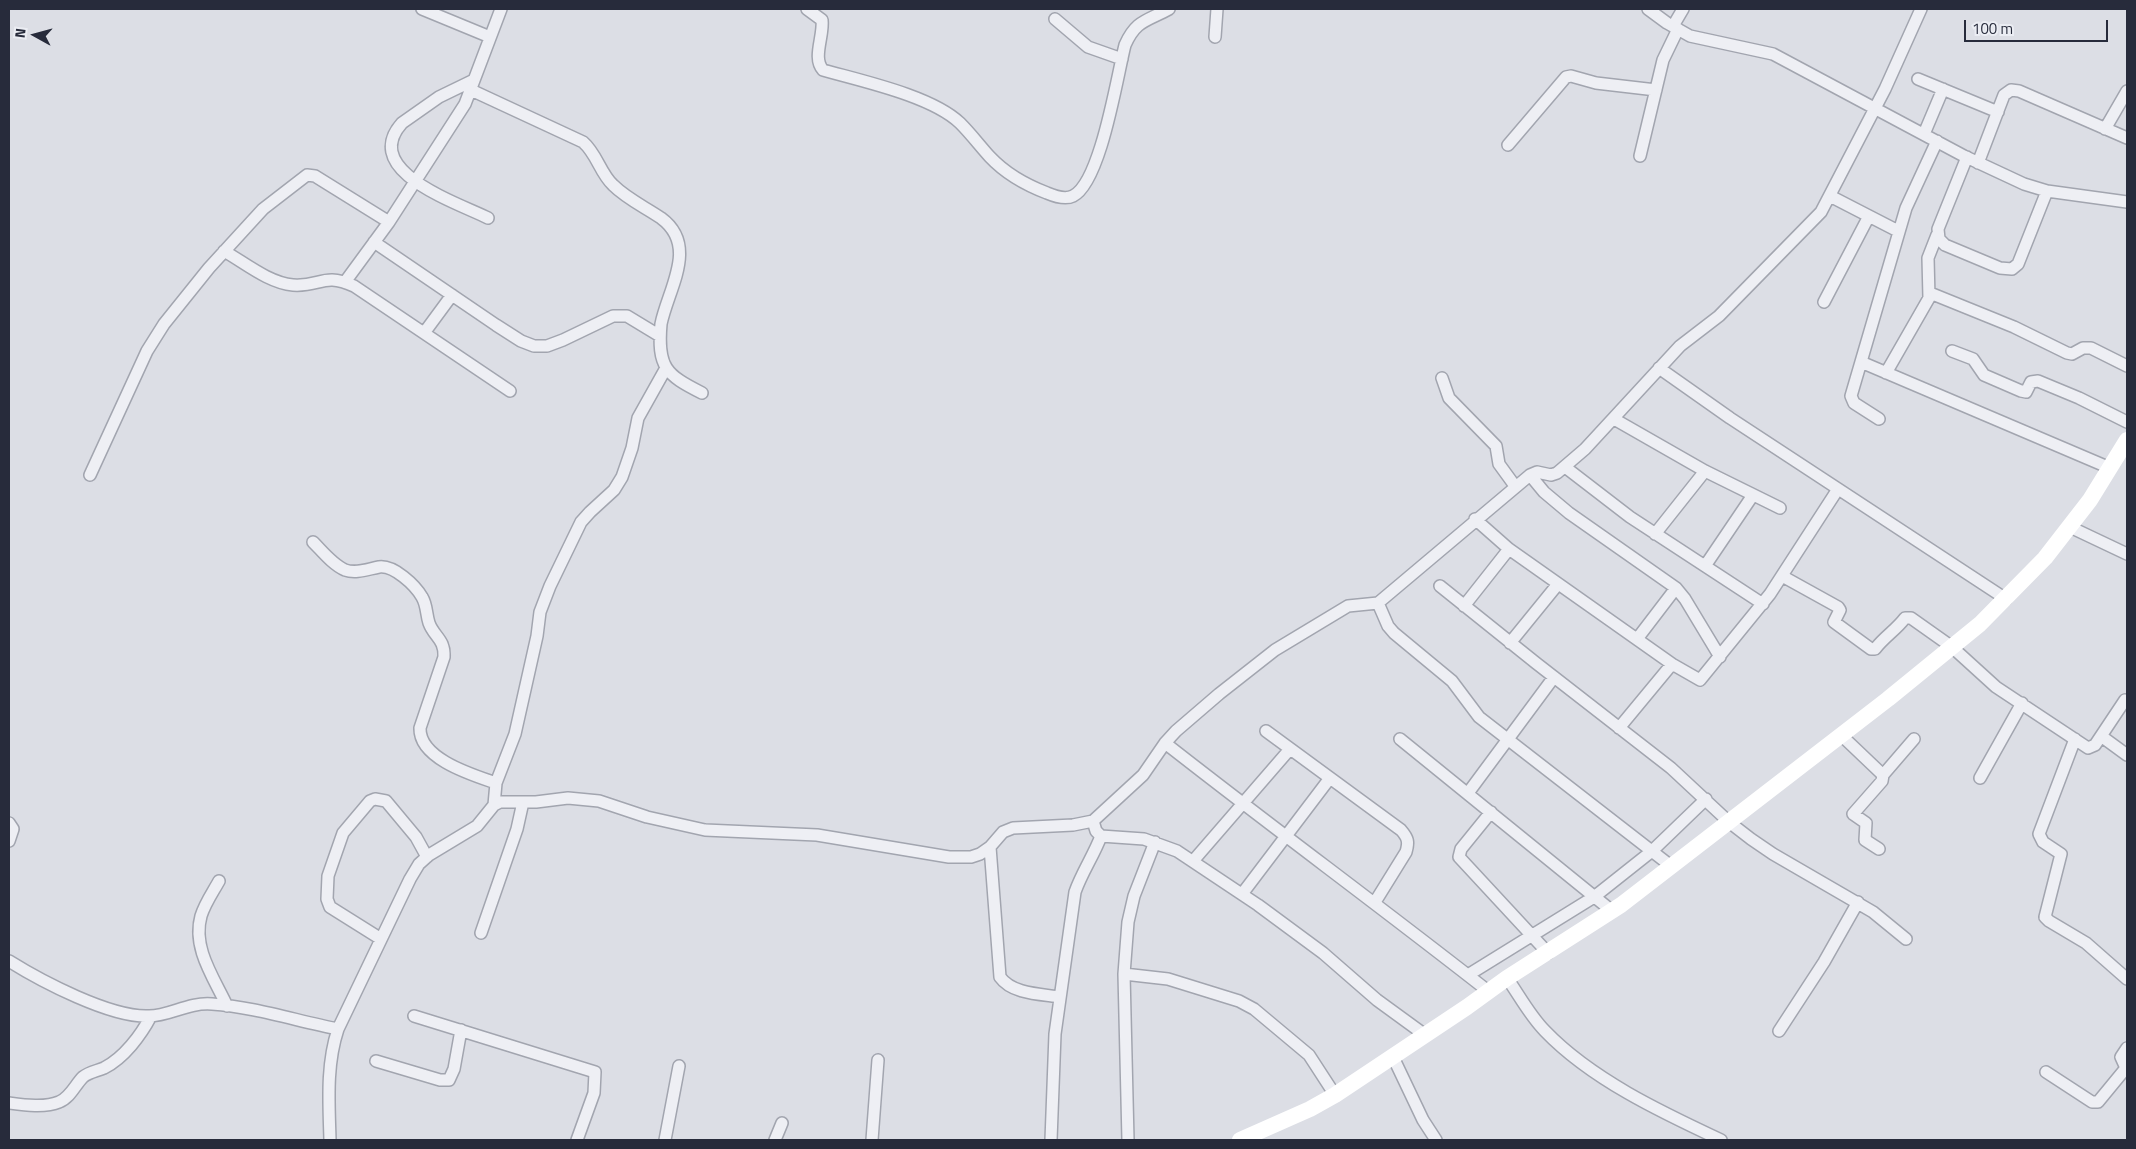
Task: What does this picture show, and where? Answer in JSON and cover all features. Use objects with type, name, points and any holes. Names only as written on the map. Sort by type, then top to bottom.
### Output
[{"type":"street","points":[[422,9],[490,37]]},
{"type":"street","points":[[345,282],[389,222],[464,104],[501,9]]},
{"type":"street","points":[[807,9],[822,20],[823,28],[818,58],[819,66],[823,70],[894,90],[944,112],[959,122],[991,158],[1009,174],[1030,186],[1064,198],[1073,196],[1082,188],[1094,169],[1122,59],[1131,32],[1138,24],[1168,9]]},
{"type":"street","points":[[1215,37],[1217,9]]},
{"type":"street","points":[[1648,9],[1690,36],[1773,54],[1978,163],[2024,184],[2048,191],[2127,202]]},
{"type":"street","points":[[1640,156],[1666,50],[1682,9]]},
{"type":"street","points":[[330,1140],[330,1064],[332,1047],[338,1029],[410,879],[419,864],[426,858],[477,826],[494,805],[500,802],[584,798],[599,800],[672,823],[705,830],[818,835],[949,857],[971,857],[980,854],[990,847],[1003,832],[1013,828],[1073,826],[1093,821],[1143,775],[1165,743],[1219,694],[1274,650],[1348,606],[1378,602],[1530,474],[1537,472],[1551,475],[1585,450],[1680,346],[1719,316],[1821,212],[1875,108],[1921,9]]},
{"type":"street","points":[[1055,19],[1088,46],[1122,59]]},
{"type":"street","points":[[1508,145],[1566,77],[1571,76],[1596,83],[1656,90]]},
{"type":"street","points":[[1918,80],[1998,112]]},
{"type":"street","points":[[488,218],[414,182],[398,167],[391,148],[397,129],[439,97],[472,85],[583,142],[592,150],[611,184],[663,220],[672,229],[679,243],[681,259],[664,309],[660,336],[663,364],[674,378],[702,393]]},
{"type":"street","points":[[1924,134],[1943,90]]},
{"type":"street","points":[[1978,163],[2004,95],[2015,90],[2127,138]]},
{"type":"street","points":[[2105,129],[2127,91]]},
{"type":"street","points":[[1879,419],[1851,400],[1890,269],[1898,231],[1906,208],[1937,141]]},
{"type":"street","points":[[1886,373],[1920,317],[1930,293],[1928,258],[1967,157]]},
{"type":"street","points":[[90,475],[151,344],[164,324],[224,251],[263,209],[307,174],[316,176],[389,222]]},
{"type":"street","points":[[1937,235],[1945,245],[2000,268],[2012,269],[2018,264],[2048,191]]},
{"type":"street","points":[[1830,196],[1898,231]]},
{"type":"street","points":[[1824,302],[1869,216]]},
{"type":"street","points":[[374,242],[521,341],[534,346],[547,346],[613,316],[621,315],[627,316],[660,336]]},
{"type":"street","points":[[224,251],[275,280],[292,285],[324,279],[338,279],[345,282],[510,391]]},
{"type":"street","points":[[1930,293],[2000,321],[2067,353],[2072,354],[2083,348],[2090,348],[2127,366]]},
{"type":"street","points":[[424,333],[452,295]]},
{"type":"street","points":[[1952,351],[1973,359],[1984,375],[2021,391],[2026,392],[2032,382],[2038,381],[2079,398],[2127,422]]},
{"type":"street","points":[[1861,362],[2110,468]]},
{"type":"street","points":[[494,805],[496,784],[515,734],[537,636],[540,612],[550,586],[581,522],[614,490],[622,477],[632,448],[638,418],[666,368]]},
{"type":"street","points":[[1659,368],[1730,418],[2006,599]]},
{"type":"street","points":[[1442,378],[1448,398],[1496,446],[1498,464],[1515,486]]},
{"type":"street","points":[[1614,419],[1705,472],[1780,508]]},
{"type":"street","points":[[1240,1140],[1310,1109],[1335,1095],[1507,978],[1612,911],[1841,735],[1980,624],[2006,599],[2045,558],[2090,500],[2127,440]]},
{"type":"street","points":[[1564,467],[1630,517],[1763,604]]},
{"type":"street","points":[[1656,534],[1705,472]]},
{"type":"street","points":[[1530,474],[1540,488],[1569,513],[1676,588],[1685,599],[1720,657]]},
{"type":"street","points":[[1475,519],[1509,550],[1672,664],[1700,680],[1763,604],[1838,489]]},
{"type":"street","points":[[1705,566],[1753,495]]},
{"type":"street","points":[[2070,526],[2127,554]]},
{"type":"street","points":[[313,542],[343,569],[351,572],[384,567],[397,573],[416,588],[423,598],[430,625],[445,648],[444,657],[420,728],[420,737],[431,751],[451,765],[496,784]]},
{"type":"street","points":[[1464,606],[1509,550]]},
{"type":"street","points":[[1782,576],[1838,607],[1840,610],[1834,622],[1871,649],[1875,649],[1907,617],[1913,619],[1952,647],[1988,681],[2086,747],[2092,748],[2125,700]]},
{"type":"street","points":[[1510,643],[1558,584]]},
{"type":"street","points":[[1440,586],[1510,643],[1672,768],[1729,822],[1773,854],[1858,902],[1906,939]]},
{"type":"street","points":[[1637,639],[1676,588]]},
{"type":"street","points":[[1378,602],[1388,626],[1394,633],[1452,682],[1479,717],[1671,866]]},
{"type":"street","points":[[1619,728],[1672,664]]},
{"type":"street","points":[[1468,793],[1554,677]]},
{"type":"street","points":[[1980,778],[2022,703]]},
{"type":"street","points":[[1266,731],[1407,836],[1409,843],[1406,852],[1375,902]]},
{"type":"street","points":[[1841,735],[1883,775]]},
{"type":"street","points":[[2101,736],[2127,755]]},
{"type":"street","points":[[1400,739],[1612,911]]},
{"type":"street","points":[[1879,849],[1865,840],[1866,823],[1853,814],[1882,781],[1883,775],[1914,739]]},
{"type":"street","points":[[2074,739],[2039,834],[2043,842],[2061,854],[2045,917],[2086,943],[2127,979]]},
{"type":"street","points":[[1165,743],[1242,804],[1375,902],[1488,991]]},
{"type":"street","points":[[1193,862],[1290,749]]},
{"type":"street","points":[[1242,894],[1330,778]]},
{"type":"street","points":[[381,939],[330,907],[327,899],[328,876],[345,828],[370,802],[375,799],[386,801],[416,837],[426,858]]},
{"type":"street","points":[[1468,975],[1594,896],[1652,851],[1706,799]]},
{"type":"street","points":[[481,933],[517,829],[523,802]]},
{"type":"street","points":[[1491,812],[1461,849],[1459,857],[1548,952]]},
{"type":"street","points":[[1051,1140],[1055,1034],[1075,892],[1095,853],[1101,836],[1093,821]]},
{"type":"street","points":[[9,823],[13,829],[9,841]]},
{"type":"street","points":[[1101,836],[1155,842],[1177,851],[1242,894],[1323,953],[1377,1000],[1425,1035]]},
{"type":"street","points":[[1128,1140],[1124,974],[1128,922],[1132,905],[1155,842]]},
{"type":"street","points":[[990,847],[1000,977],[1004,984],[1012,988],[1060,997]]},
{"type":"street","points":[[219,881],[202,915],[200,939],[202,954],[227,1006]]},
{"type":"street","points":[[1778,1031],[1824,962],[1858,902]]},
{"type":"street","points":[[9,961],[50,984],[104,1007],[130,1015],[151,1016],[201,1004],[227,1006],[338,1029]]},
{"type":"street","points":[[1124,974],[1168,979],[1239,1001],[1254,1009],[1308,1055],[1335,1095]]},
{"type":"street","points":[[1507,978],[1543,1030],[1561,1047],[1597,1074],[1621,1088],[1686,1124],[1721,1140]]},
{"type":"street","points":[[9,1103],[38,1105],[54,1104],[63,1100],[86,1075],[105,1067],[115,1060],[143,1032],[151,1016]]},
{"type":"street","points":[[414,1016],[594,1072],[596,1075],[594,1092],[577,1140]]},
{"type":"street","points":[[376,1061],[440,1080],[449,1080],[454,1069],[461,1030]]},
{"type":"street","points":[[2046,1072],[2092,1102],[2098,1102],[2126,1068],[2121,1057],[2127,1048]]},
{"type":"street","points":[[1393,1057],[1423,1120],[1436,1140]]},
{"type":"street","points":[[872,1140],[878,1060]]},
{"type":"street","points":[[665,1140],[679,1066]]},
{"type":"street","points":[[775,1140],[782,1123]]}]
